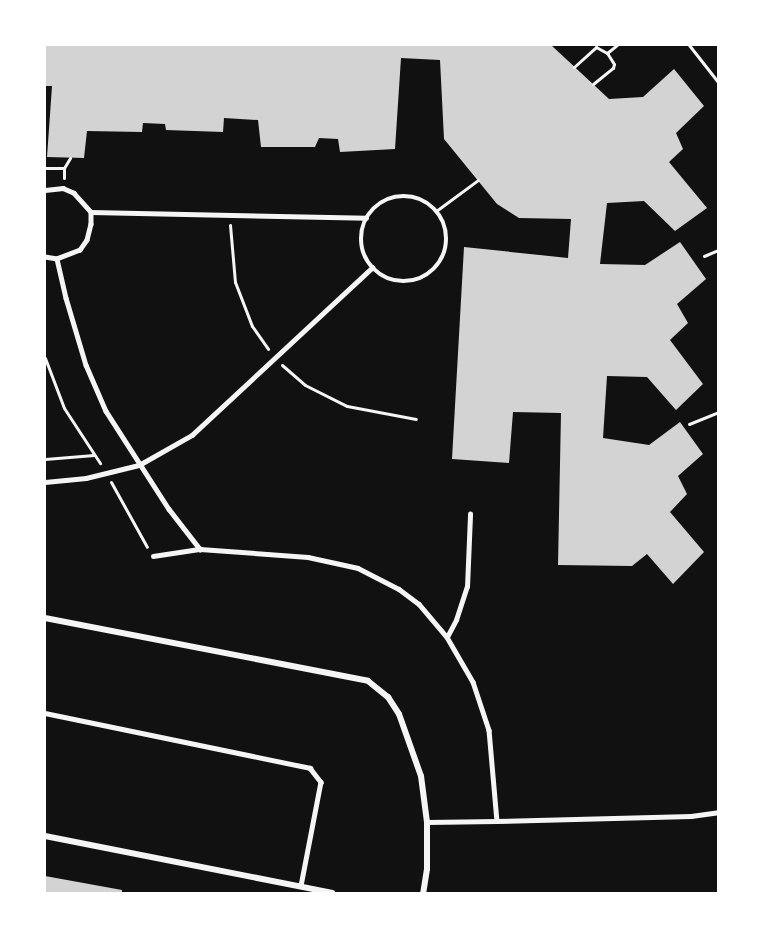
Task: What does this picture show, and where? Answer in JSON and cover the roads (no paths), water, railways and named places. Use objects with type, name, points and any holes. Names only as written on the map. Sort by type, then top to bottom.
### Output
[{"type":"street","points":[[45,618],[368,681],[388,697],[399,714],[421,776],[427,822],[427,869],[423,893]]},
{"type":"street","points":[[45,836],[332,893]]},
{"type":"lane","points":[[45,190],[63,188],[74,193],[91,212],[366,218]]},
{"type":"lane","points":[[398,197],[413,197],[427,202],[436,210],[444,223],[448,238],[441,263],[431,273],[406,282],[392,280],[372,268],[362,244],[366,218],[376,207],[398,197]]},
{"type":"lane","points":[[45,257],[57,259],[80,250],[87,240],[91,212]]},
{"type":"lane","points":[[57,259],[86,365],[106,411],[139,465],[200,549]]},
{"type":"lane","points":[[45,482],[62,482],[139,465],[192,435],[372,268]]},
{"type":"lane","points":[[447,637],[456,620],[466,587],[470,514]]},
{"type":"lane","points":[[153,556],[200,549],[308,557],[358,568],[399,589],[419,604],[447,637],[472,682],[489,730],[497,821]]},
{"type":"lane","points":[[45,713],[310,768],[321,782],[301,886]]},
{"type":"lane","points":[[427,822],[691,816],[718,812]]}]
